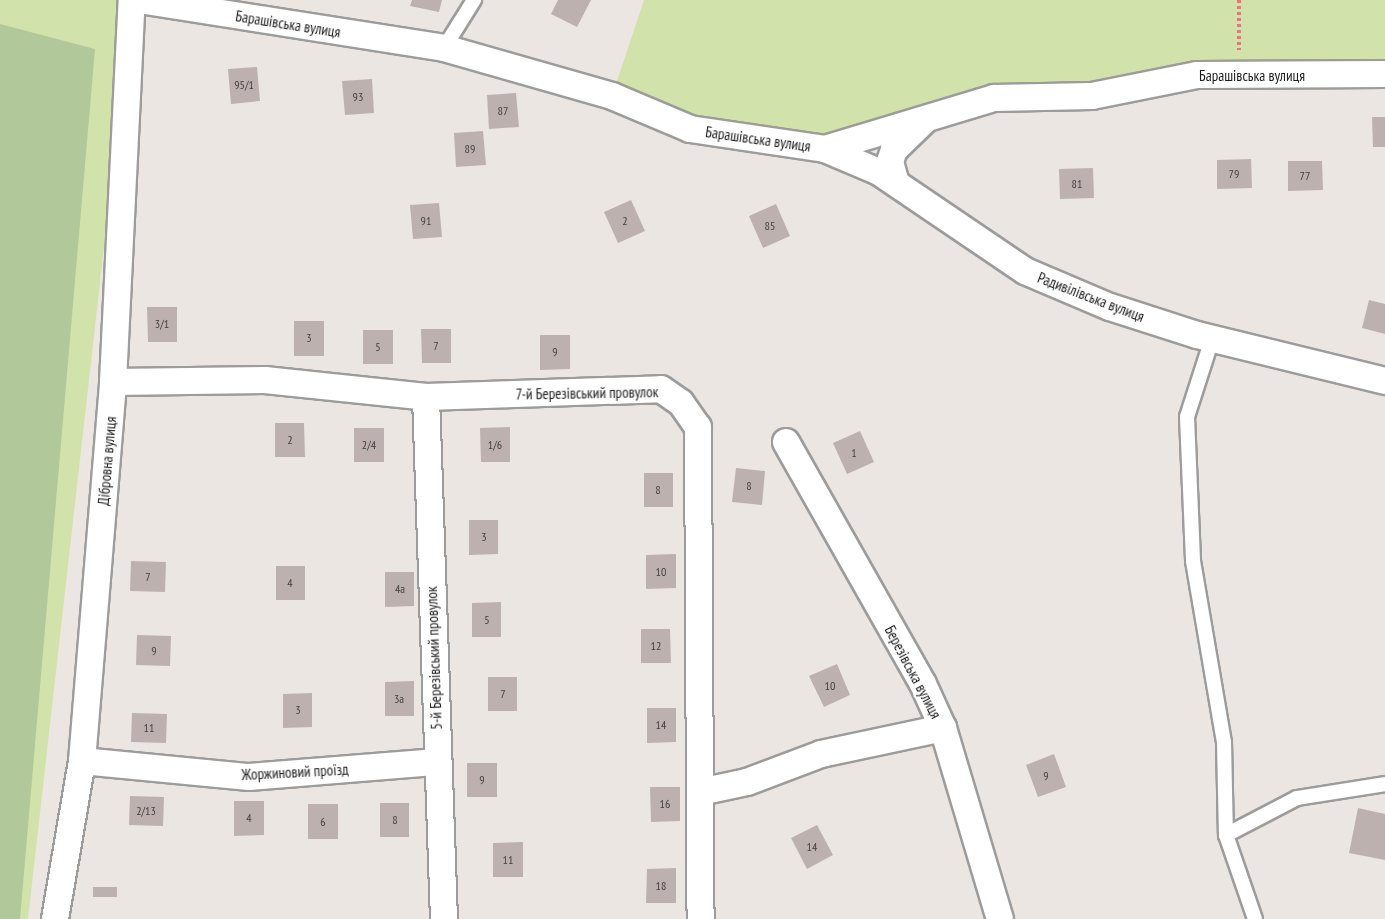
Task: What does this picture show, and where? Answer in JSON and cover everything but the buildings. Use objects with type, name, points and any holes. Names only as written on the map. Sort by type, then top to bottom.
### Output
[{"type":"street","name":"Дібровна вулиця","points":[[55,919],[82,761],[113,382],[132,0]]},
{"type":"street","name":"Барашівська вулиця","points":[[139,0],[444,48],[612,96],[690,129],[825,149],[994,98],[1092,96],[1197,75],[1385,74]]},
{"type":"street","points":[[896,183],[890,162],[894,150],[910,131],[928,118]]},
{"type":"street","name":"Радивілівська вулиця","points":[[825,149],[896,183],[1025,271],[1110,307],[1212,339],[1385,381]]},
{"type":"street","name":"7-й Березівський провулок","points":[[113,382],[265,380],[426,397],[660,389],[681,403],[698,427],[701,919]]},
{"type":"street","name":"5-й Березівський провулок","points":[[426,397],[444,919]]},
{"type":"street","name":"Березівська вулиця","points":[[786,442],[923,684],[943,728],[1000,919]]},
{"type":"street","points":[[700,792],[747,782],[821,754],[943,728]]},
{"type":"street","name":"Жоржиновий проїзд","points":[[82,761],[249,777],[437,762]]},
{"type":"lane","points":[[444,48],[474,0]]},
{"type":"lane","points":[[1212,339],[1186,417],[1193,561],[1224,742],[1226,835],[1256,919]]},
{"type":"lane","points":[[1226,835],[1297,798],[1385,784]]},
{"type":"path","points":[[1239,0],[1239,76]]},
{"type":"green space","points":[[0,0],[132,0],[28,919],[0,919]]},
{"type":"green space","points":[[644,0],[1385,0],[1385,74],[994,98],[825,149],[612,96]]},
{"type":"green space","points":[[0,24],[95,49],[20,919],[0,919]]}]
